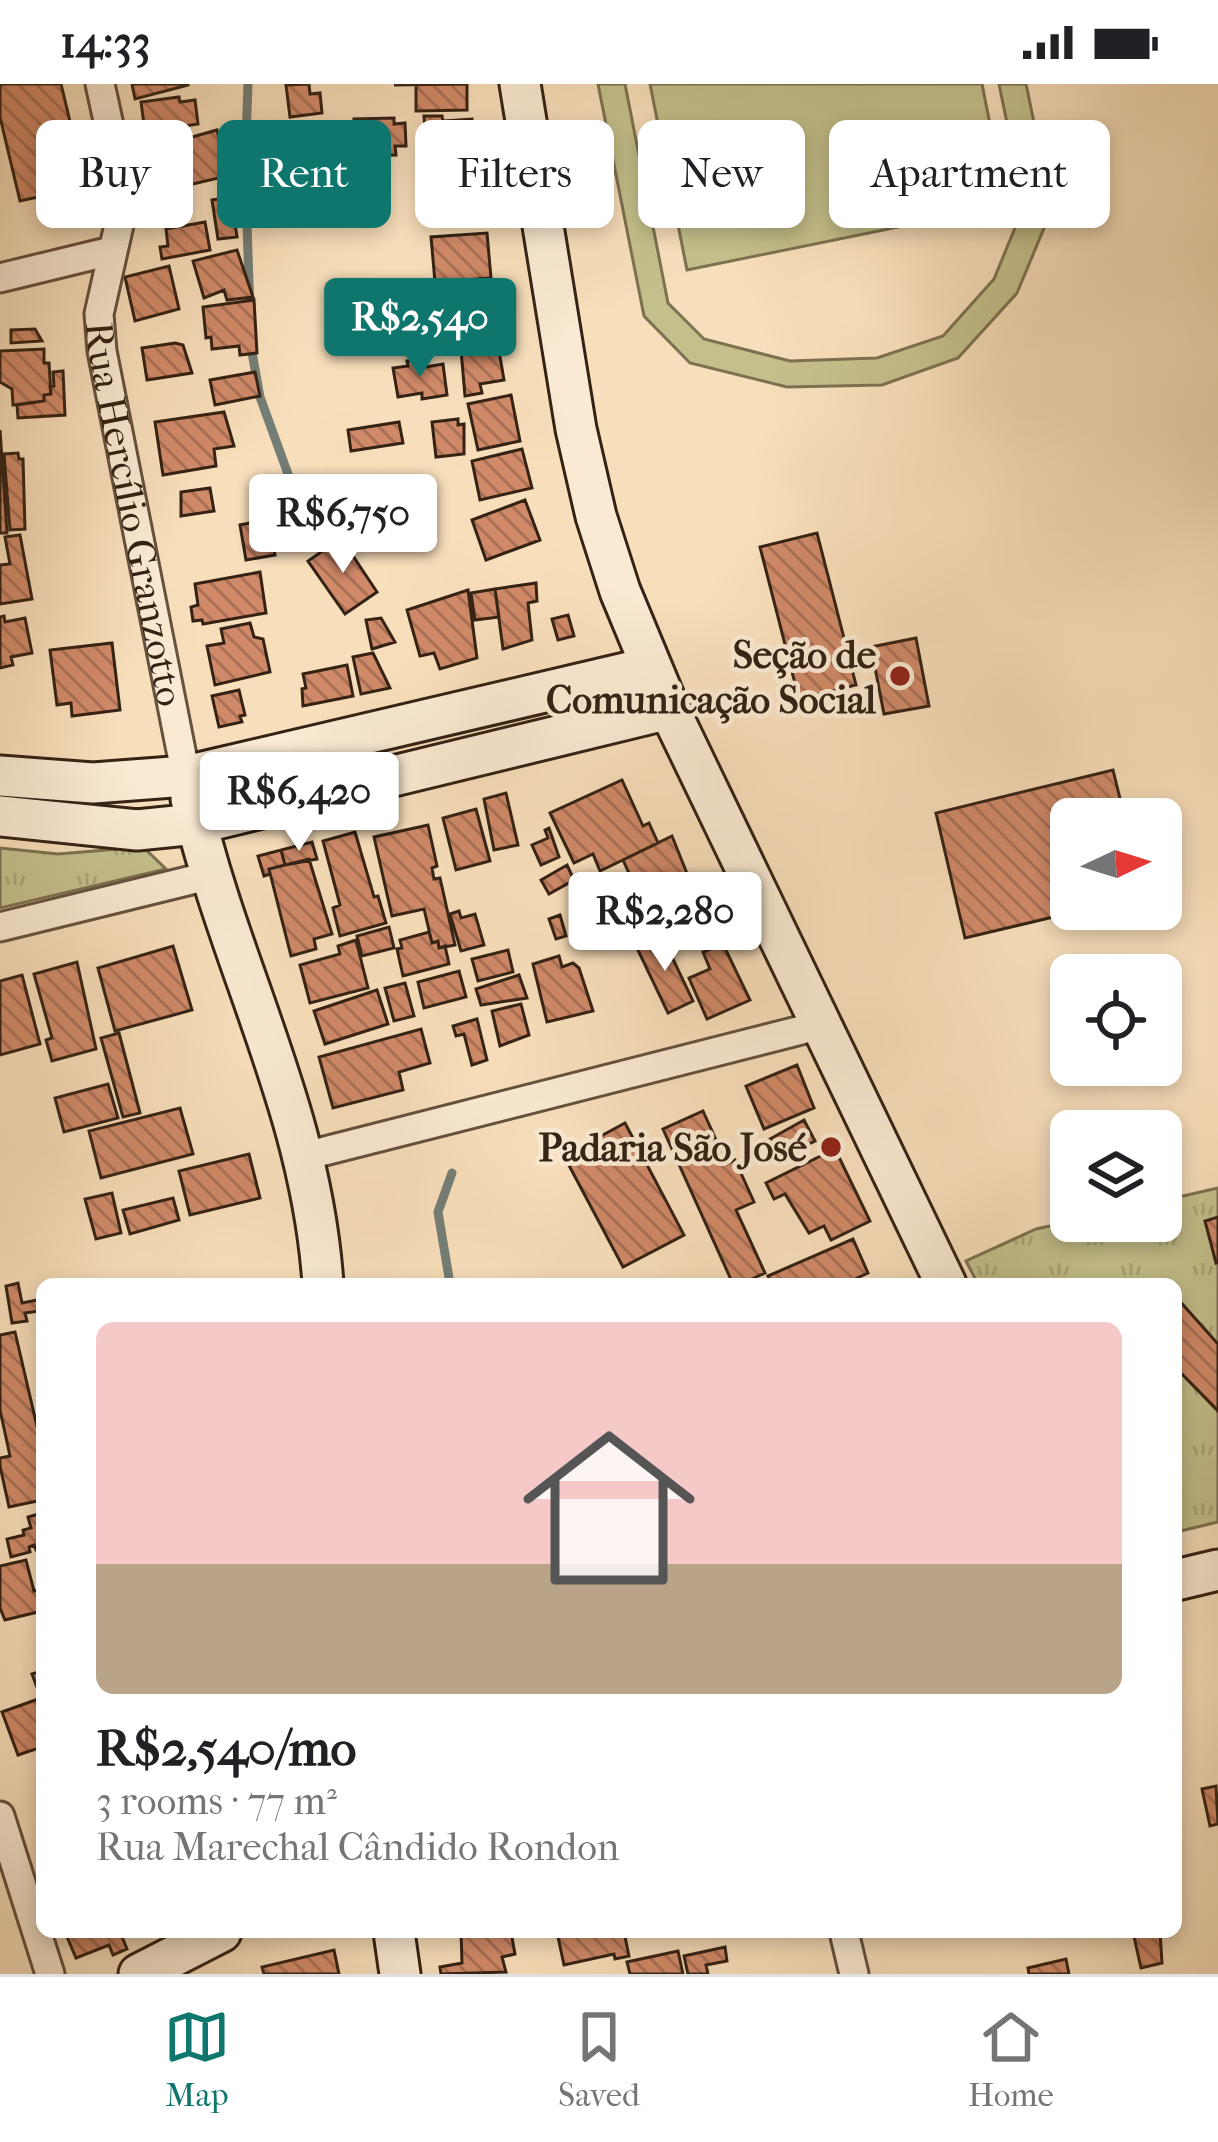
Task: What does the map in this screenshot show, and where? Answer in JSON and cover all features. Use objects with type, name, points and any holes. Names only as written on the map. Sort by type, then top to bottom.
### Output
[{"type":"street","name":"Rua Hercílio Granzotto","points":[[100,84],[122,184],[121,216],[99,314],[102,351],[196,824],[305,1156],[322,1278]]},
{"type":"street","points":[[520,84],[576,429],[596,516],[669,709],[943,1278]]},
{"type":"street","points":[[0,278],[111,251]]},
{"type":"street","points":[[0,776],[93,783],[186,776],[651,667]]},
{"type":"street","points":[[0,816],[137,830],[196,824],[669,709]]},
{"type":"street","points":[[0,927],[212,875]]},
{"type":"street","points":[[305,1156],[821,1025]]},
{"type":"street","points":[[1182,1579],[1218,1570]]},
{"type":"street","points":[[0,1816],[36,1930]]},
{"type":"street","points":[[39,1938],[50,1974]]},
{"type":"street","points":[[139,1974],[209,1938]]},
{"type":"street","points":[[395,1938],[400,1974]]},
{"type":"street","points":[[845,1938],[854,1974]]},
{"type":"green space","points":[[598,84],[625,84],[638,150],[638,228],[653,228],[668,303],[704,339],[790,361],[877,358],[943,336],[994,279],[1015,228],[1044,228],[1017,293],[958,358],[882,385],[787,387],[690,363],[644,316],[614,165],[614,120],[605,120]]},
{"type":"green space","points":[[650,84],[982,84],[989,120],[829,120],[829,228],[893,228],[687,270],[679,228],[805,228],[805,120],[657,120]]},
{"type":"green space","points":[[999,84],[1026,84],[1033,120],[1006,120]]},
{"type":"green space","points":[[143,847],[166,869],[0,908],[0,848],[58,854]]},
{"type":"green space","points":[[1218,1188],[1218,1522],[1182,1531],[1182,1278],[975,1278],[966,1261],[1050,1226],[1050,1242],[1182,1242],[1182,1196]]},
{"type":"building","points":[[0,84],[61,84],[70,120],[36,120],[36,197],[20,201],[0,117]]},
{"type":"building","points":[[132,84],[188,84],[188,85],[135,99]]},
{"type":"building","points":[[309,84],[310,94],[320,93],[322,113],[290,117],[286,85]]},
{"type":"building","points":[[467,84],[467,110],[416,111],[416,85],[394,85]]},
{"type":"building","points":[[195,100],[198,124],[193,125],[193,120],[143,120],[141,102]]},
{"type":"building","points":[[394,118],[394,124],[405,123],[406,146],[395,146],[396,155],[391,155],[391,120],[354,119]]},
{"type":"building","points":[[217,130],[217,178],[193,184],[193,137]]},
{"type":"building","points":[[217,199],[217,228],[236,228],[237,237],[218,239],[212,200]]},
{"type":"building","points":[[205,222],[210,250],[162,259],[160,247],[168,246],[166,229],[193,228]]},
{"type":"building","points":[[487,233],[491,278],[435,282],[431,237]]},
{"type":"building","points":[[237,250],[253,297],[227,300],[224,290],[204,298],[193,261]]},
{"type":"building","points":[[169,266],[179,309],[135,321],[125,277]]},
{"type":"building","points":[[254,300],[257,353],[240,355],[239,346],[212,349],[203,307]]},
{"type":"building","points":[[35,329],[42,341],[11,343],[11,330]]},
{"type":"building","points":[[183,345],[192,373],[147,380],[142,348]]},
{"type":"building","points":[[498,345],[504,380],[480,384],[482,393],[465,396],[461,350]]},
{"type":"building","points":[[44,349],[51,394],[44,395],[44,401],[13,405],[12,389],[0,382],[0,351]]},
{"type":"building","points":[[419,359],[420,368],[443,364],[447,395],[398,397],[393,368]]},
{"type":"building","points":[[63,371],[65,415],[18,418],[17,405],[44,401],[54,386],[53,372]]},
{"type":"building","points":[[255,372],[260,396],[215,405],[210,380]]},
{"type":"building","points":[[511,395],[520,441],[478,450],[468,404]]},
{"type":"building","points":[[224,412],[234,446],[214,449],[216,466],[163,475],[155,422]]},
{"type":"building","points":[[458,419],[458,425],[464,424],[464,454],[436,457],[432,422]]},
{"type":"building","points":[[399,422],[403,443],[351,451],[348,430]]},
{"type":"building","points":[[0,430],[7,533],[0,533]]},
{"type":"building","points":[[522,449],[532,488],[480,500],[472,461]]},
{"type":"building","points":[[18,453],[23,459],[25,529],[10,530],[4,454]]},
{"type":"building","points":[[210,488],[214,511],[181,516],[181,492]]},
{"type":"building","points":[[525,500],[540,540],[486,560],[472,520]]},
{"type":"building","points":[[275,518],[277,531],[271,532],[275,555],[246,560],[240,525]]},
{"type":"building","points":[[817,533],[856,685],[799,699],[760,547]]},
{"type":"building","points":[[20,535],[32,599],[0,604],[0,565],[10,564],[5,537]]},
{"type":"building","points":[[341,538],[377,592],[345,614],[308,561]]},
{"type":"building","points":[[260,572],[266,613],[203,624],[193,621],[191,607],[198,605],[195,584]]},
{"type":"building","points":[[536,583],[537,601],[528,603],[532,640],[503,649],[495,589]]},
{"type":"building","points":[[495,589],[499,617],[475,620],[471,593]]},
{"type":"building","points":[[468,590],[477,658],[440,669],[434,653],[420,656],[407,610]]},
{"type":"building","points":[[568,615],[574,636],[558,640],[552,619]]},
{"type":"building","points":[[0,617],[5,622],[25,618],[32,653],[11,657],[13,665],[0,668]]},
{"type":"building","points":[[381,618],[395,642],[372,649],[366,620]]},
{"type":"building","points":[[250,623],[254,637],[263,639],[270,672],[215,685],[207,646],[224,643],[221,629]]},
{"type":"building","name":"Seção de Comunicação Social","points":[[916,638],[929,706],[884,714],[871,647]]},
{"type":"building","points":[[112,643],[120,710],[72,716],[71,703],[57,705],[50,650]]},
{"type":"building","points":[[373,653],[390,688],[361,694],[353,657]]},
{"type":"building","points":[[347,665],[353,696],[303,706],[303,674]]},
{"type":"building","points":[[239,690],[245,715],[240,716],[242,722],[219,727],[212,696]]},
{"type":"building","points":[[1113,770],[1120,798],[1050,798],[1050,918],[965,938],[936,813]]},
{"type":"building","points":[[622,780],[643,826],[649,823],[658,843],[600,871],[593,854],[574,863],[550,813]]},
{"type":"building","points":[[506,793],[518,845],[494,850],[484,799]]},
{"type":"building","points":[[476,809],[490,861],[456,870],[443,818]]},
{"type":"building","points":[[428,825],[437,866],[432,868],[434,879],[440,878],[455,945],[439,948],[438,941],[432,943],[424,909],[392,916],[374,837]]},
{"type":"building","points":[[549,828],[559,857],[541,865],[532,845],[548,838],[545,830]]},
{"type":"building","points":[[355,832],[386,923],[340,936],[333,908],[340,905],[323,841]]},
{"type":"building","points":[[672,836],[702,911],[630,944],[611,905],[638,893],[623,860]]},
{"type":"building","points":[[312,842],[317,859],[285,865],[281,850]]},
{"type":"building","points":[[281,850],[285,865],[269,869],[270,874],[264,876],[258,856]]},
{"type":"building","points":[[309,859],[332,934],[314,939],[316,949],[291,956],[269,869]]},
{"type":"building","points":[[567,865],[574,880],[549,894],[541,880]]},
{"type":"building","points":[[459,911],[461,918],[475,914],[484,945],[461,951],[450,914]]},
{"type":"building","points":[[560,915],[566,936],[556,939],[549,919]]},
{"type":"building","points":[[389,927],[394,948],[362,956],[357,936]]},
{"type":"building","points":[[429,932],[432,943],[445,946],[449,964],[403,976],[397,949],[402,948],[400,940]]},
{"type":"building","points":[[661,934],[693,1001],[668,1013],[636,946]]},
{"type":"building","points":[[356,940],[368,988],[310,1003],[300,965],[340,954],[338,946]]},
{"type":"building","points":[[723,944],[750,1000],[707,1019],[689,978],[710,969],[703,952]]},
{"type":"building","points":[[173,946],[192,1010],[115,1031],[98,968]]},
{"type":"building","points":[[508,950],[513,972],[478,981],[472,959]]},
{"type":"building","points":[[559,956],[562,967],[573,963],[579,968],[593,1011],[547,1022],[533,964]]},
{"type":"building","points":[[77,962],[96,1049],[52,1061],[46,1040],[52,1038],[34,974]]},
{"type":"building","points":[[459,971],[466,997],[424,1008],[418,982]]},
{"type":"building","points":[[22,975],[40,1044],[0,1055],[0,981]]},
{"type":"building","points":[[519,975],[527,998],[481,1005],[476,989]]},
{"type":"building","points":[[405,983],[414,1016],[394,1021],[385,988]]},
{"type":"building","points":[[377,990],[388,1024],[325,1044],[314,1011]]},
{"type":"building","points":[[521,1004],[529,1035],[500,1046],[492,1011]]},
{"type":"building","points":[[477,1019],[487,1060],[472,1065],[464,1034],[456,1036],[453,1026]]},
{"type":"building","points":[[421,1029],[430,1063],[399,1072],[403,1090],[333,1108],[319,1057]]},
{"type":"building","points":[[119,1033],[140,1113],[123,1117],[101,1038]]},
{"type":"building","points":[[797,1065],[814,1108],[764,1129],[746,1086]]},
{"type":"building","points":[[108,1084],[118,1118],[64,1132],[55,1098]]},
{"type":"building","points":[[180,1108],[193,1154],[101,1178],[89,1131]]},
{"type":"building","points":[[703,1111],[727,1164],[735,1160],[754,1202],[736,1210],[765,1273],[730,1278],[663,1129]]},
{"type":"building","points":[[804,1120],[815,1141],[780,1158],[770,1139]]},
{"type":"building","points":[[625,1123],[684,1235],[623,1267],[564,1156]]},
{"type":"building","points":[[835,1149],[870,1221],[831,1240],[824,1226],[809,1233],[785,1194],[774,1199],[766,1183]]},
{"type":"building","points":[[249,1154],[260,1198],[190,1215],[179,1171]]},
{"type":"building","points":[[112,1193],[121,1233],[96,1239],[85,1199]]},
{"type":"building","points":[[173,1198],[179,1220],[130,1234],[123,1210]]},
{"type":"building","points":[[1218,1217],[1218,1262],[1216,1263],[1205,1221]]},
{"type":"building","points":[[853,1239],[868,1273],[857,1278],[768,1276]]},
{"type":"building","points":[[18,1283],[22,1303],[36,1300],[36,1311],[25,1313],[27,1321],[12,1323],[6,1286]]},
{"type":"building","points":[[1182,1304],[1218,1344],[1218,1411],[1182,1374]]},
{"type":"building","points":[[15,1332],[36,1422],[36,1501],[9,1507],[0,1466],[0,1458],[10,1456],[0,1410],[0,1335]]},
{"type":"building","points":[[36,1515],[36,1550],[34,1545],[30,1552],[11,1557],[7,1539],[31,1528],[28,1517]]},
{"type":"building","points":[[26,1560],[36,1590],[36,1612],[5,1620],[0,1608],[0,1566]]},
{"type":"building","points":[[36,1700],[36,1749],[18,1755],[2,1712]]},
{"type":"building","points":[[1216,1786],[1218,1824],[1210,1826],[1202,1789]]},
{"type":"building","points":[[68,1938],[122,1938],[127,1949],[113,1955],[109,1945],[76,1958]]},
{"type":"building","points":[[461,1938],[512,1938],[515,1954],[502,1957],[506,1972],[441,1974],[440,1967],[462,1963]]},
{"type":"building","points":[[558,1938],[625,1938],[629,1956],[615,1959],[614,1954],[564,1965]]},
{"type":"building","points":[[1134,1938],[1160,1938],[1162,1963],[1141,1968]]},
{"type":"building","points":[[725,1947],[727,1961],[706,1965],[708,1974],[688,1974],[684,1956]]},
{"type":"building","points":[[334,1950],[339,1974],[264,1974],[262,1967]]},
{"type":"building","points":[[678,1951],[683,1974],[630,1974],[627,1962]]},
{"type":"building","points":[[1066,1959],[1069,1974],[1029,1974],[1028,1968]]},
{"type":"waterway","points":[[248,84],[245,166],[250,312]]},
{"type":"waterway","points":[[251,347],[260,397],[296,496]]},
{"type":"waterway","points":[[449,1278],[438,1212],[452,1173]]},
{"type":"place","name":"Seção de Comunicação Social","points":[[900,676]]},
{"type":"place","name":"Padaria São José","points":[[831,1147]]}]
